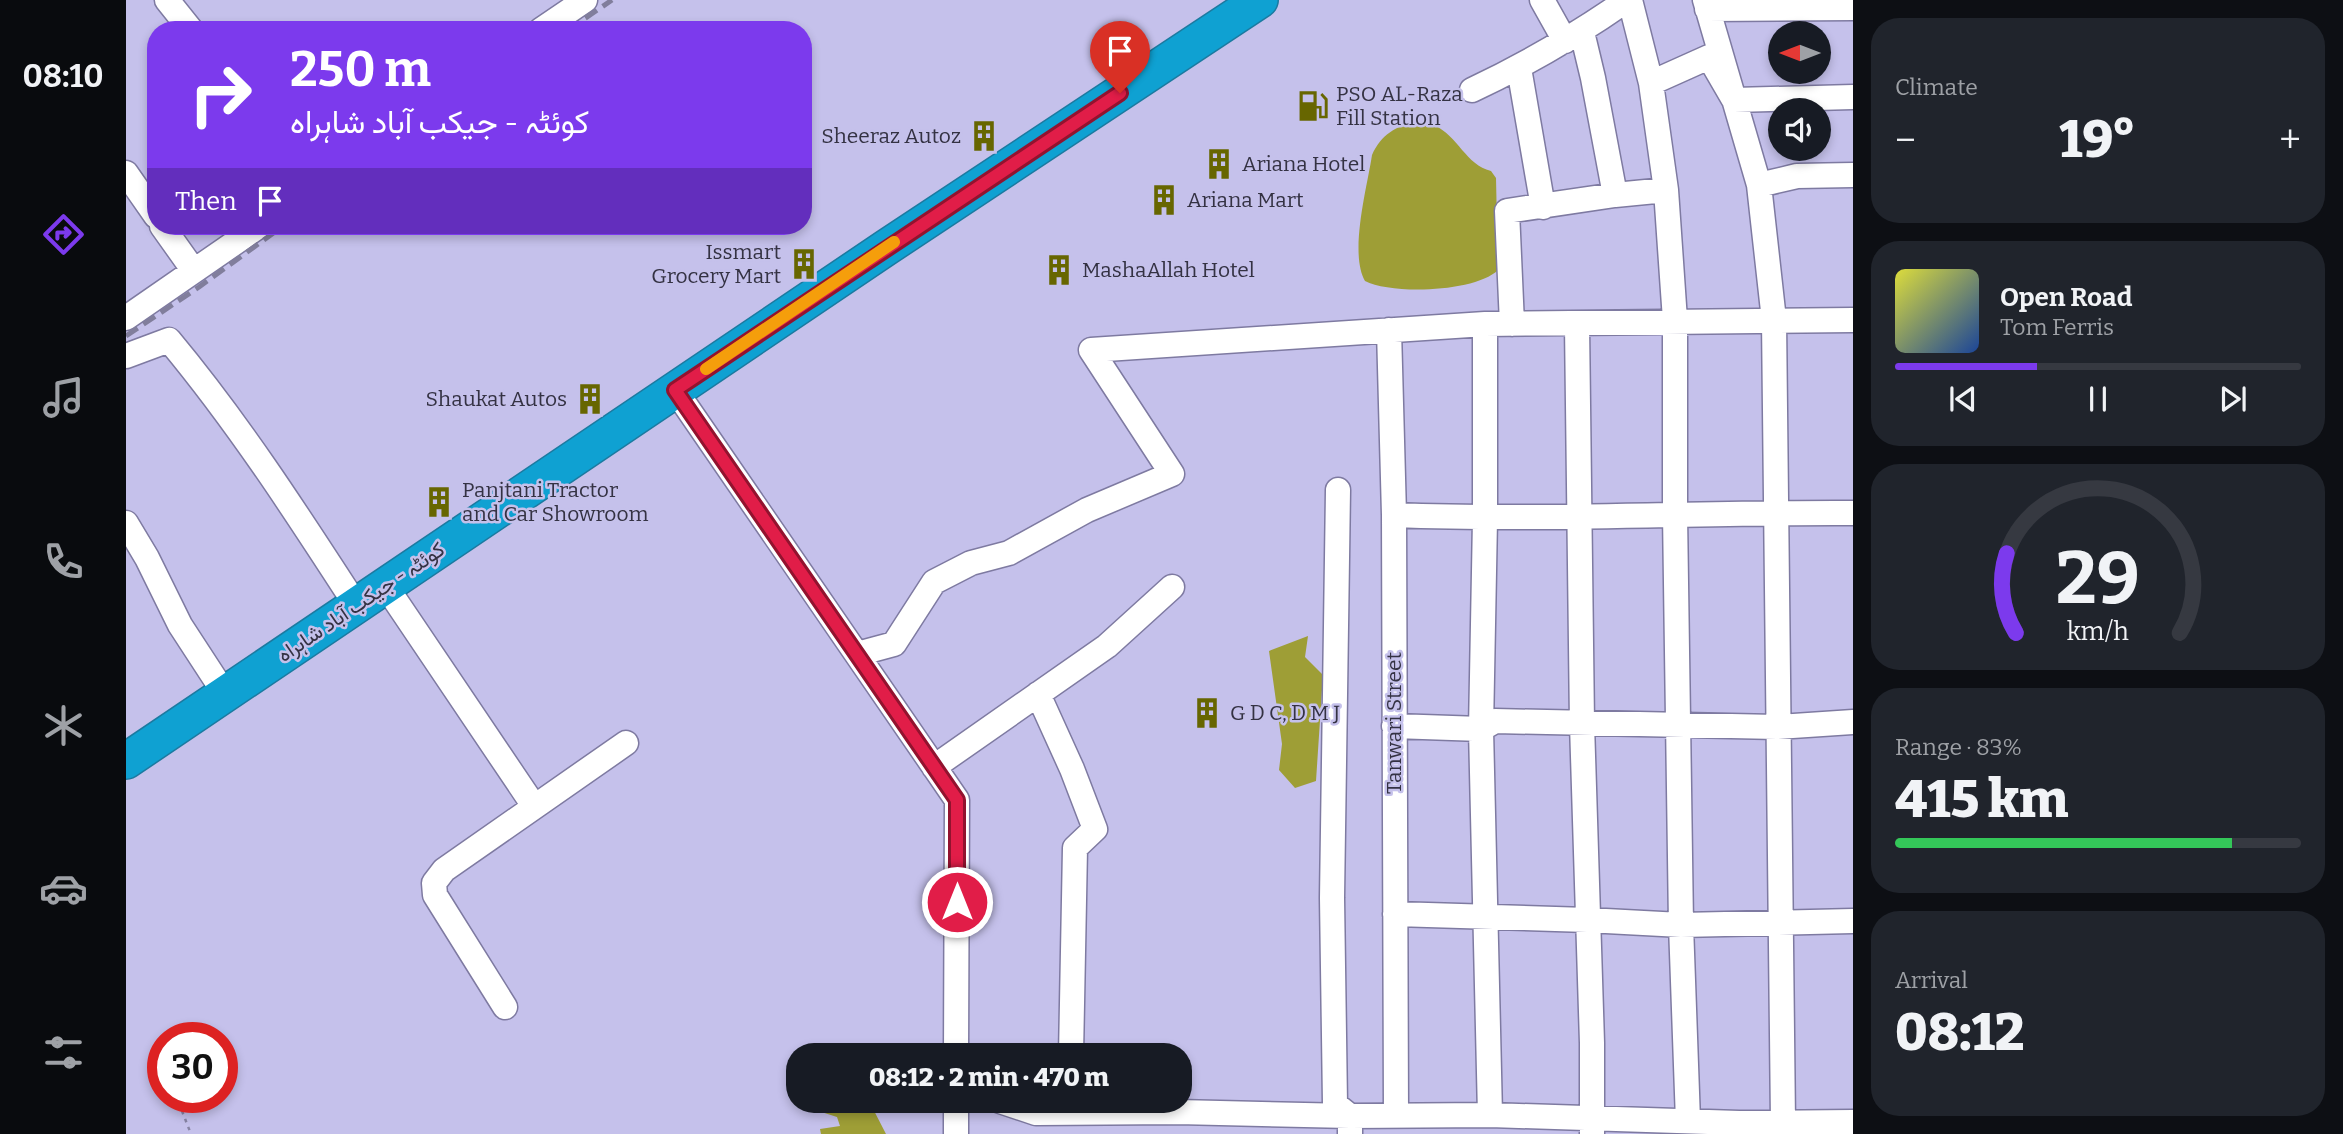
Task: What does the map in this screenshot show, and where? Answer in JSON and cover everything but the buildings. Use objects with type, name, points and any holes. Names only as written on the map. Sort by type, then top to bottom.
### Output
[{"type":"highway","name":"کوئٹہ - جیکب آباد شاہراہ","points":[[126,761],[675,390],[1260,0]]},
{"type":"street","points":[[167,0],[184,21]]},
{"type":"street","points":[[554,21],[584,0]]},
{"type":"street","points":[[1542,0],[1574,37],[1593,78],[1615,195]]},
{"type":"street","points":[[1472,90],[1519,68],[1574,37],[1628,0],[1651,83],[1666,190],[1675,320],[1681,925],[1688,1121]]},
{"type":"street","points":[[1783,1123],[1774,320],[1759,185],[1706,5],[1853,8]]},
{"type":"street","points":[[1651,83],[1709,57],[1734,100]]},
{"type":"street","points":[[1519,68],[1543,207]]},
{"type":"street","points":[[1734,100],[1853,97]]},
{"type":"street","points":[[126,173],[147,203]]},
{"type":"street","points":[[1759,185],[1797,176],[1853,176]]},
{"type":"street","points":[[1512,324],[1507,211],[1666,190]]},
{"type":"street","points":[[168,235],[194,271]]},
{"type":"street","points":[[126,318],[246,235]]},
{"type":"street","points":[[857,654],[894,644],[934,582],[971,563],[1009,553],[1087,510],[1172,474],[1091,349],[1485,324],[1853,320]]},
{"type":"street","points":[[1485,324],[1481,729],[1490,1115]]},
{"type":"street","points":[[1577,325],[1582,723],[1592,1127]]},
{"type":"street","name":"Tanwari Street","points":[[1389,330],[1394,515],[1396,1115]]},
{"type":"street","points":[[126,356],[169,340],[213,393],[264,464],[356,605]]},
{"type":"street","points":[[675,390],[957,800],[956,1043]]},
{"type":"street","points":[[1338,490],[1332,898],[1335,1104],[1350,1125]]},
{"type":"street","points":[[1394,515],[1485,519],[1853,513]]},
{"type":"street","points":[[126,523],[148,558],[180,625],[225,694]]},
{"type":"street","points":[[385,585],[534,806]]},
{"type":"street","points":[[934,767],[1107,646],[1172,587]]},
{"type":"street","points":[[1038,694],[1072,769],[1095,829],[1074,848],[1071,1043]]},
{"type":"street","points":[[1394,726],[1481,729],[1495,721],[1777,727],[1853,722]]},
{"type":"street","points":[[505,1007],[435,895],[434,883],[444,870],[626,743]]},
{"type":"street","points":[[1395,914],[1681,925],[1781,925],[1853,921]]},
{"type":"street","points":[[956,1113],[956,1134]]},
{"type":"street","points":[[1191,1113],[1350,1125],[1396,1115],[1490,1115],[1592,1127],[1688,1121],[1739,1129],[1783,1123],[1823,1128],[1853,1122]]},
{"type":"path","points":[[183,1113],[191,1134]]},
{"type":"shaded area","points":[[1418,122],[1432,124],[1442,130],[1468,157],[1482,168],[1491,171],[1496,178],[1498,270],[1472,283],[1413,289],[1394,288],[1365,281],[1361,269],[1359,238],[1372,155],[1390,132]]},
{"type":"shaded area","points":[[1308,636],[1305,657],[1323,675],[1316,781],[1295,788],[1279,770],[1282,744],[1269,651]]},
{"type":"shaded area","points":[[824,1113],[875,1113],[886,1134],[821,1134],[820,1129],[840,1126],[837,1117]]},
{"type":"railway","points":[[581,21],[612,0]]},
{"type":"railway","points":[[126,336],[271,235]]},
{"type":"slow traffic","points":[[706,369],[894,242]]},
{"type":"place","name":"PSO AL-Raza Fill Station","points":[[1313,106]]},
{"type":"place","name":"Sheeraz Autoz","points":[[984,136]]},
{"type":"place","name":"Ariana Hotel","points":[[1219,164]]},
{"type":"place","name":"Ariana Mart","points":[[1164,200]]},
{"type":"place","name":"Issmart Grocery Mart","points":[[804,264]]},
{"type":"place","name":"MashaAllah Hotel","points":[[1059,270]]},
{"type":"place","name":"Shaukat Autos","points":[[590,399]]},
{"type":"place","name":"Panjtani Tractor and Car Showroom","points":[[439,502]]},
{"type":"place","name":"G D C, D M J","points":[[1207,713]]},
{"type":"route","points":[[957,902],[957,800],[675,390],[1120,93]]}]
